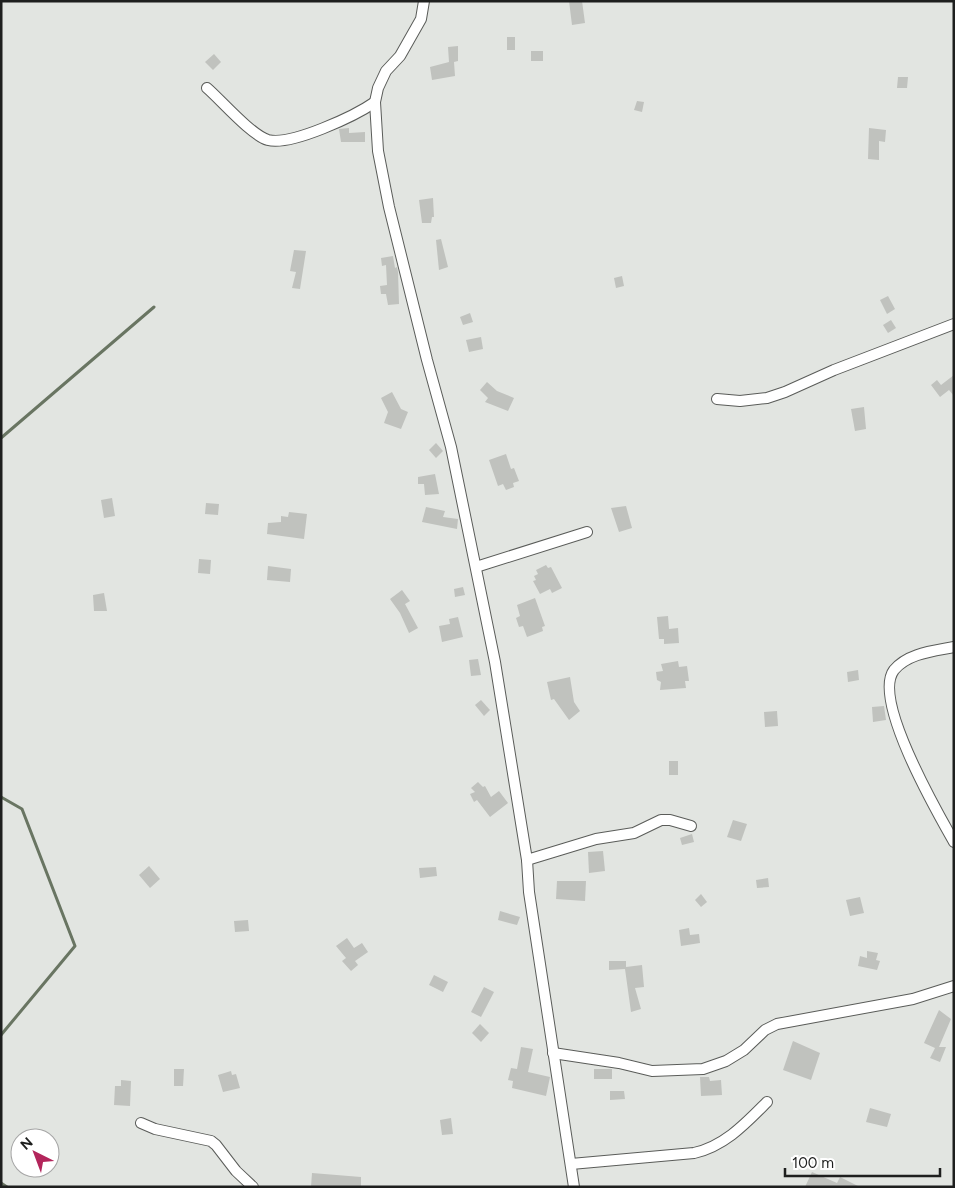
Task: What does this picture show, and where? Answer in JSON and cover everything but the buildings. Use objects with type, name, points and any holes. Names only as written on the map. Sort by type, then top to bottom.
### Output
[{"type":"street","points":[[424,1],[421,19],[400,56],[386,71],[374,102],[378,151],[389,207],[427,360],[442,407],[495,662],[527,860],[529,892],[574,1187]]},
{"type":"street","points":[[207,88],[255,133],[268,140],[285,140],[329,126],[358,113],[374,102]]},
{"type":"street","points":[[717,399],[740,401],[768,398],[786,392],[834,370],[954,324]]},
{"type":"street","points":[[476,568],[587,532]]},
{"type":"street","points":[[954,647],[905,660],[894,671],[888,682],[888,694],[921,785],[954,842]]},
{"type":"street","points":[[527,860],[596,839],[634,833],[661,820],[691,826]]},
{"type":"street","points":[[553,1053],[619,1062],[652,1071],[704,1069],[744,1050],[765,1030],[777,1024],[904,1001],[954,986]]},
{"type":"street","points":[[571,1164],[694,1153],[708,1150],[743,1126],[767,1102]]},
{"type":"street","points":[[141,1123],[155,1129],[211,1141],[236,1171],[253,1187]]},
{"type":"waterway","points":[[1,438],[154,307]]},
{"type":"waterway","points":[[1,797],[22,809],[75,946],[1,1035]]},
{"type":"waterway","points":[[1,1183],[7,1187]]}]
